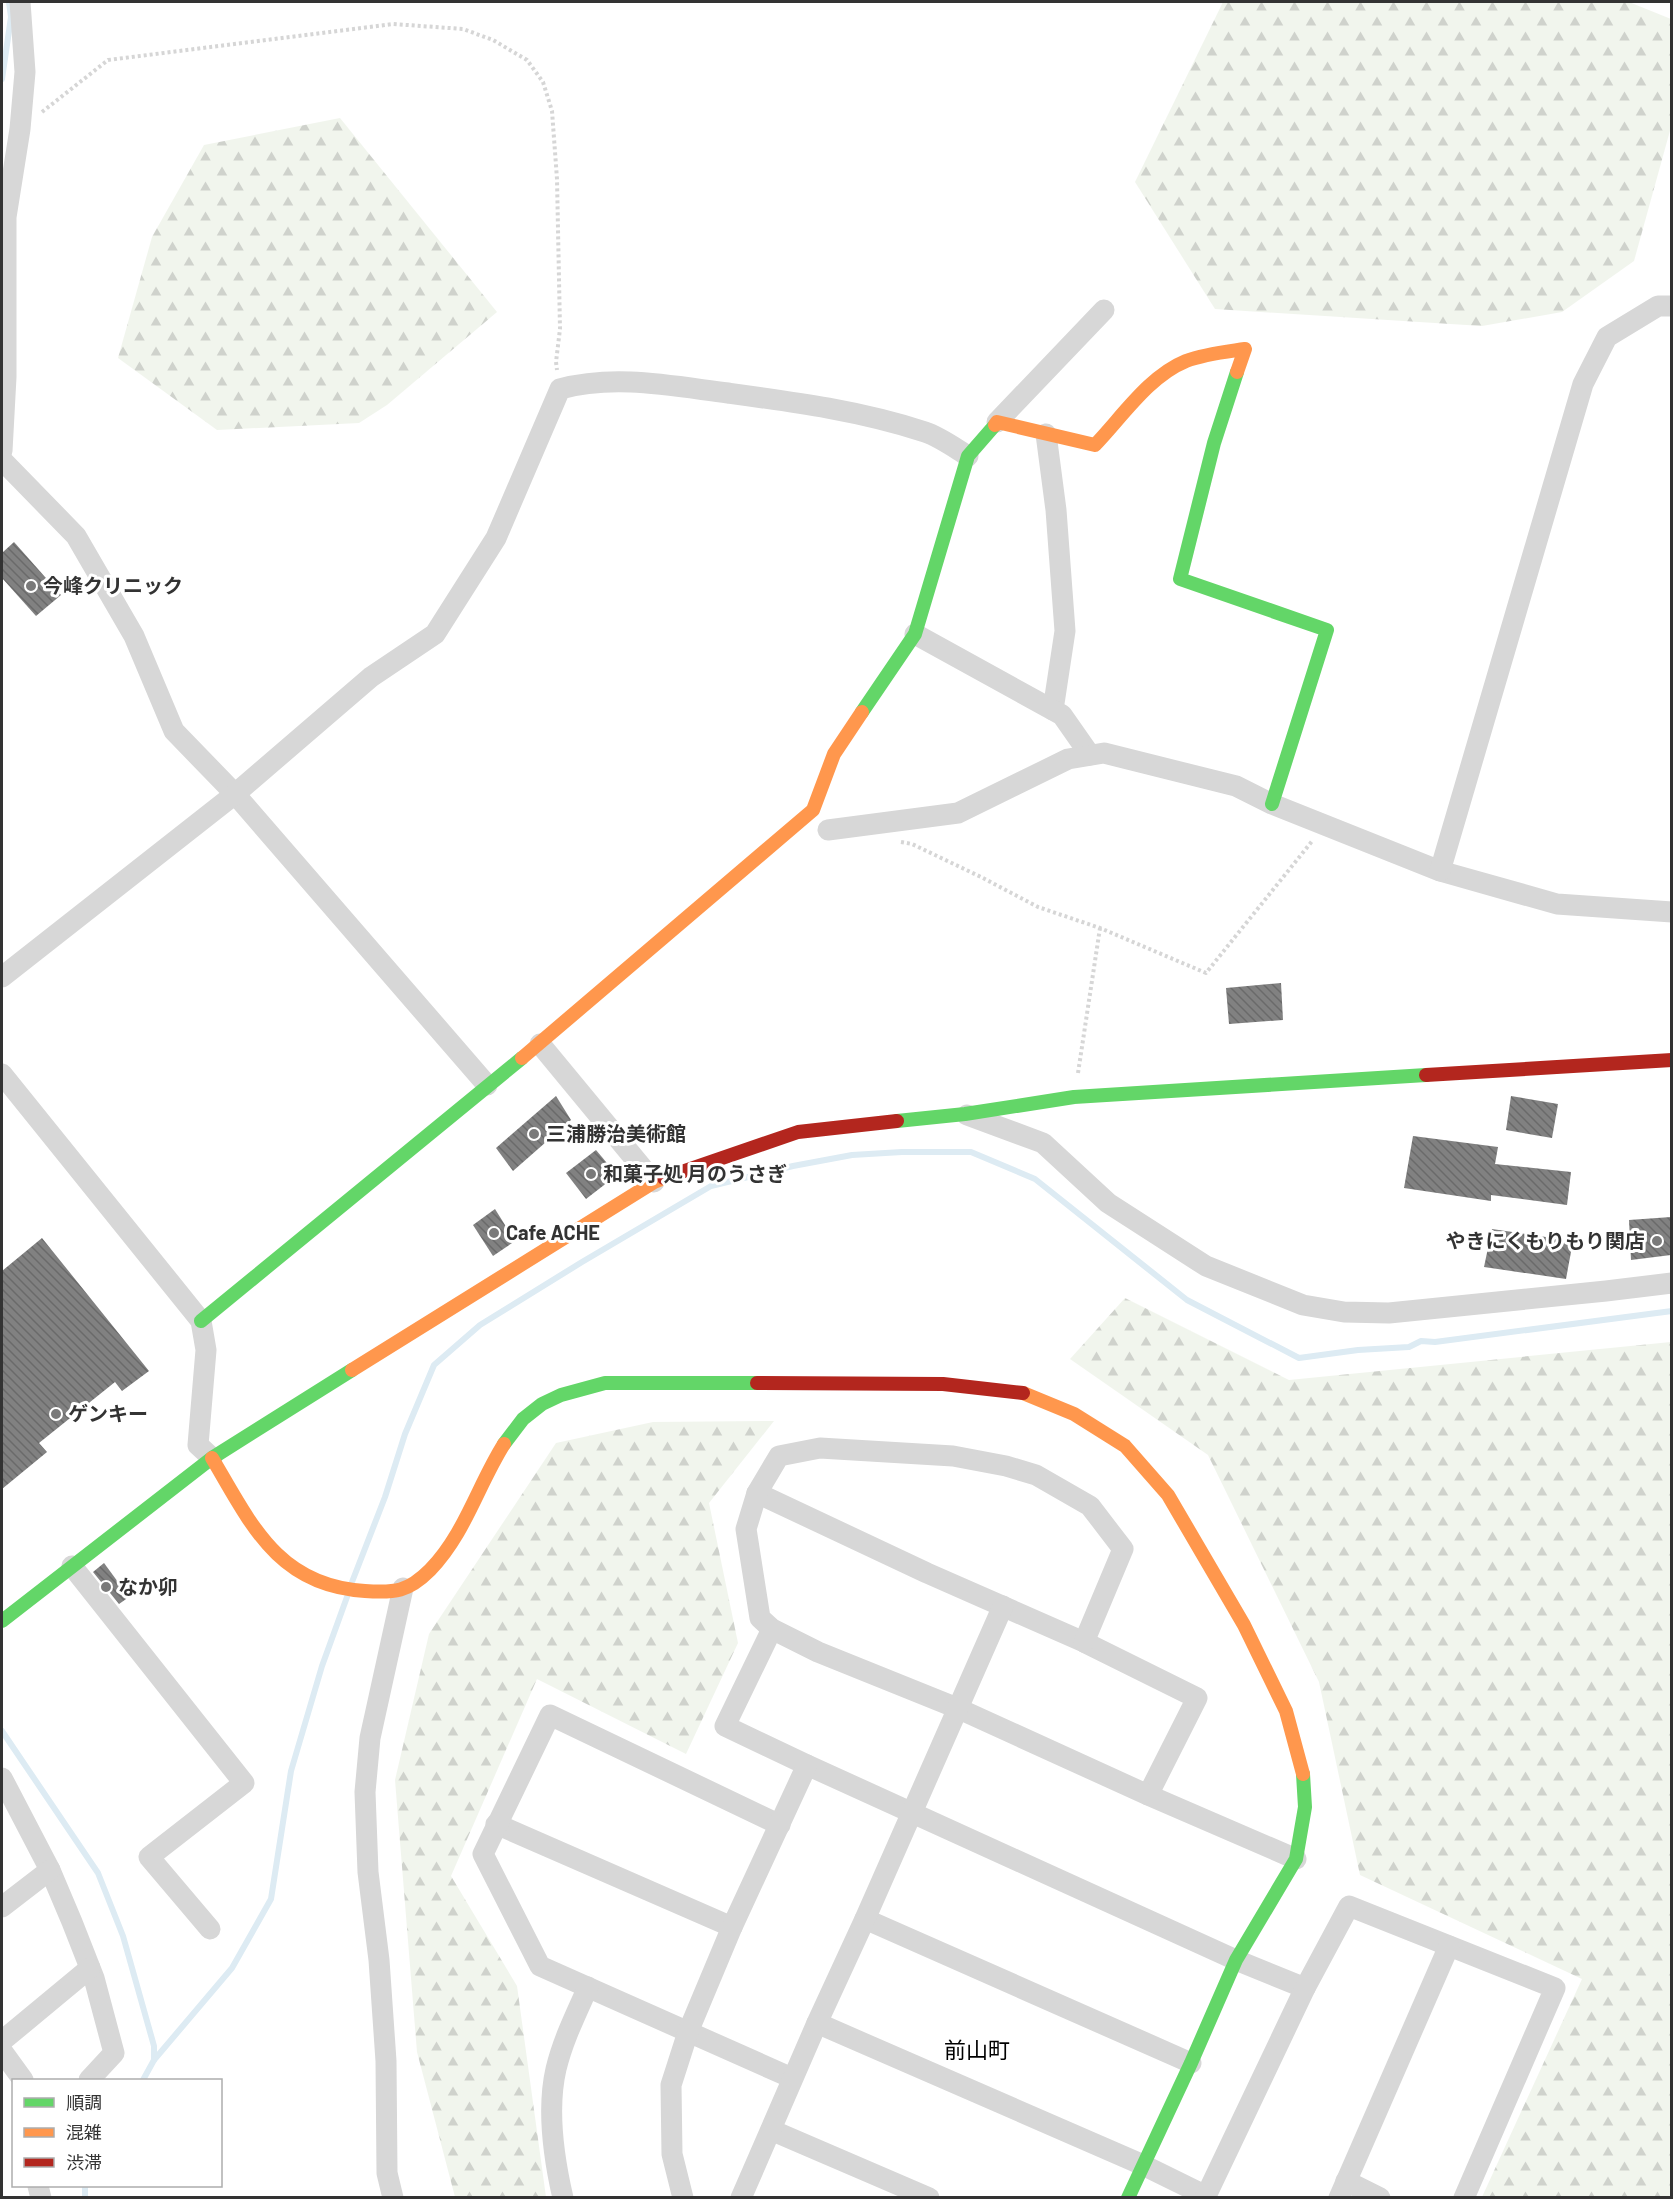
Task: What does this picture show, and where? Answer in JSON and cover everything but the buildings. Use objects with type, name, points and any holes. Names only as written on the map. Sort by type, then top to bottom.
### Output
[{"type":"street","points":[[2,451],[6,377],[6,217],[20,129],[25,72],[20,2]]},
{"type":"street","points":[[1440,872],[1583,384],[1607,337],[1658,306],[1671,306]]},
{"type":"street","points":[[201,1321],[540,1044],[813,810],[834,754],[915,634],[968,456],[997,422],[1104,310]]},
{"type":"street","points":[[997,422],[1095,445],[1150,386],[1176,365],[1205,355],[1245,350],[1214,443],[1180,579],[1328,630],[1272,804]]},
{"type":"street","points":[[2,977],[235,794],[371,677],[435,633],[496,538],[560,389],[583,382],[639,381],[782,401],[857,414],[927,432],[968,456]]},
{"type":"street","points":[[1046,434],[1056,510],[1065,631],[1053,710]]},
{"type":"street","points":[[2,460],[75,536],[134,636],[174,730],[235,794],[487,1085]]},
{"type":"street","points":[[915,634],[1062,715],[1090,755]]},
{"type":"street","points":[[828,830],[958,813],[1068,759],[1104,753],[1236,786],[1272,804],[1440,872],[1557,904],[1671,912]]},
{"type":"street","points":[[540,1044],[654,1182]]},
{"type":"street","points":[[2,1621],[212,1458],[654,1182],[798,1132],[965,1114],[1074,1097],[1671,1059]]},
{"type":"street","points":[[2,1074],[201,1321],[206,1350],[198,1445],[212,1458],[250,1523],[270,1550],[289,1567],[316,1582],[356,1592],[399,1590],[423,1577],[442,1556],[458,1532],[505,1439],[525,1417],[557,1395],[605,1383],[943,1384],[1022,1393],[1074,1414],[1125,1446],[1168,1495],[1244,1625],[1286,1711],[1304,1778],[1305,1807],[1296,1859],[1236,1959],[1128,2198]]},
{"type":"street","points":[[965,1114],[1043,1143],[1108,1203],[1206,1266],[1303,1305],[1344,1312],[1389,1313],[1571,1295],[1671,1282]]},
{"type":"street","points":[[1084,1642],[1123,1549],[1090,1506],[1036,1475],[953,1456],[820,1448],[779,1456],[757,1493],[746,1529],[760,1618],[772,1629],[818,1652],[957,1708],[1296,1859]]},
{"type":"street","points":[[757,1493],[927,1573],[1084,1642],[1197,1698],[1148,1795]]},
{"type":"street","points":[[72,1566],[244,1783],[149,1857],[210,1929]]},
{"type":"street","points":[[393,2198],[387,2173],[386,2061],[379,1960],[369,1872],[365,1792],[370,1738],[399,1590]]},
{"type":"street","points":[[741,2198],[816,2023],[865,1919],[1003,1606]]},
{"type":"street","points":[[772,1629],[725,1726],[807,1766],[1305,1988]]},
{"type":"street","points":[[780,1824],[550,1714],[483,1854],[540,1966],[792,2078]]},
{"type":"street","points":[[683,2198],[672,2154],[671,2085],[688,2032],[732,1927],[807,1766]]},
{"type":"street","points":[[2,1778],[50,1870],[90,1968],[114,2053],[90,2079]]},
{"type":"street","points":[[496,1824],[732,1927]]},
{"type":"street","points":[[2,1907],[50,1870]]},
{"type":"street","points":[[816,2023],[1143,2165],[1205,2197],[1305,1988],[1348,1906],[1555,1988],[1464,2198]]},
{"type":"street","points":[[865,1919],[1191,2062]]},
{"type":"street","points":[[1380,2198],[1342,2189],[1449,1946]]},
{"type":"street","points":[[2,2041],[90,1968]]},
{"type":"street","points":[[563,2198],[556,2166],[552,2107],[556,2072],[564,2041],[588,1987]]},
{"type":"street","points":[[2,2051],[22,2079]]},
{"type":"street","points":[[771,2130],[929,2198]]},
{"type":"path","points":[[20,129],[108,60],[393,24],[463,29],[493,40],[528,60],[543,82],[552,111],[557,179],[560,318],[556,362],[560,389]]},
{"type":"path","points":[[891,841],[912,844],[1038,907],[1100,928],[1206,973],[1326,825]]},
{"type":"path","points":[[1074,1097],[1100,928]]},
{"type":"green space","points":[[1223,2],[1629,2],[1671,19],[1671,127],[1634,261],[1562,312],[1482,326],[1215,309],[1135,182]]},
{"type":"green space","points":[[340,118],[497,312],[387,405],[359,423],[217,430],[118,358],[152,237],[204,145]]},
{"type":"green space","points":[[1125,1298],[1289,1380],[1671,1342],[1671,2197],[1482,2197],[1582,1979],[1360,1875],[1319,1682],[1208,1455],[1070,1359]]},
{"type":"green space","points":[[774,1421],[709,1503],[738,1643],[686,1754],[537,1679],[451,1876],[517,1986],[546,2197],[455,2197],[417,2052],[395,1780],[429,1634],[556,1443],[653,1422]]},
{"type":"waterway","points":[[2,79],[11,17],[9,2]]},
{"type":"waterway","points":[[352,1582],[385,1497],[405,1434],[434,1365],[480,1325],[711,1186],[793,1166],[852,1155],[971,1152],[1035,1179],[1187,1300],[1299,1358],[1358,1350],[1409,1347],[1421,1341],[1435,1342],[1672,1311]]},
{"type":"waterway","points":[[144,2079],[154,2060],[232,1968],[271,1899],[291,1771],[322,1666],[347,1597]]},
{"type":"waterway","points":[[2,1731],[98,1873],[123,1936],[154,2046],[154,2060]]},
{"type":"waterway","points":[[85,2187],[85,2198]]},
{"type":"traffic: fast","points":[[1237,372],[1214,443],[1180,579],[1327,630],[1272,804]]},
{"type":"traffic: fast","points":[[862,712],[915,634],[968,456],[995,425]]},
{"type":"traffic: fast","points":[[201,1321],[522,1058]]},
{"type":"traffic: fast","points":[[897,1121],[965,1114],[1074,1097],[1426,1075]]},
{"type":"traffic: fast","points":[[2,1621],[212,1458],[352,1370]]},
{"type":"traffic: fast","points":[[504,1444],[523,1419],[542,1404],[561,1395],[605,1383],[757,1383]]},
{"type":"traffic: fast","points":[[1128,2198],[1236,1960],[1296,1859],[1305,1807],[1303,1774]]},
{"type":"traffic: slow","points":[[995,425],[997,422],[1095,445],[1148,387],[1186,361],[1245,349],[1237,372]]},
{"type":"traffic: slow","points":[[522,1058],[813,810],[834,754],[862,712]]},
{"type":"traffic: slow","points":[[352,1370],[654,1182],[664,1178]]},
{"type":"traffic: slow","points":[[1023,1393],[1074,1414],[1125,1446],[1168,1495],[1244,1625],[1286,1711],[1303,1774]]},
{"type":"traffic: slow","points":[[212,1458],[255,1528],[270,1547],[289,1564],[310,1577],[335,1587],[385,1592],[400,1590],[415,1583],[442,1556],[462,1525],[504,1444]]},
{"type":"traffic: jam","points":[[1426,1075],[1672,1060]]},
{"type":"traffic: jam","points":[[664,1178],[798,1132],[897,1121]]},
{"type":"traffic: jam","points":[[757,1383],[943,1384],[1023,1393]]},
{"type":"place","name":"今峰クリニック","points":[[31,586]]},
{"type":"place","name":"三浦勝治美術館","points":[[534,1134]]},
{"type":"place","name":"和菓子処 月のうさぎ","points":[[591,1174]]},
{"type":"place","name":"Cafe ACHE","points":[[494,1233]]},
{"type":"place","name":"やきにくもりもり関店","points":[[1657,1241]]},
{"type":"place","name":"ゲンキー","points":[[56,1414]]},
{"type":"place","name":"なか卯","points":[[106,1587]]},
{"type":"district","name":"前山町","points":[[977,2050]]}]
